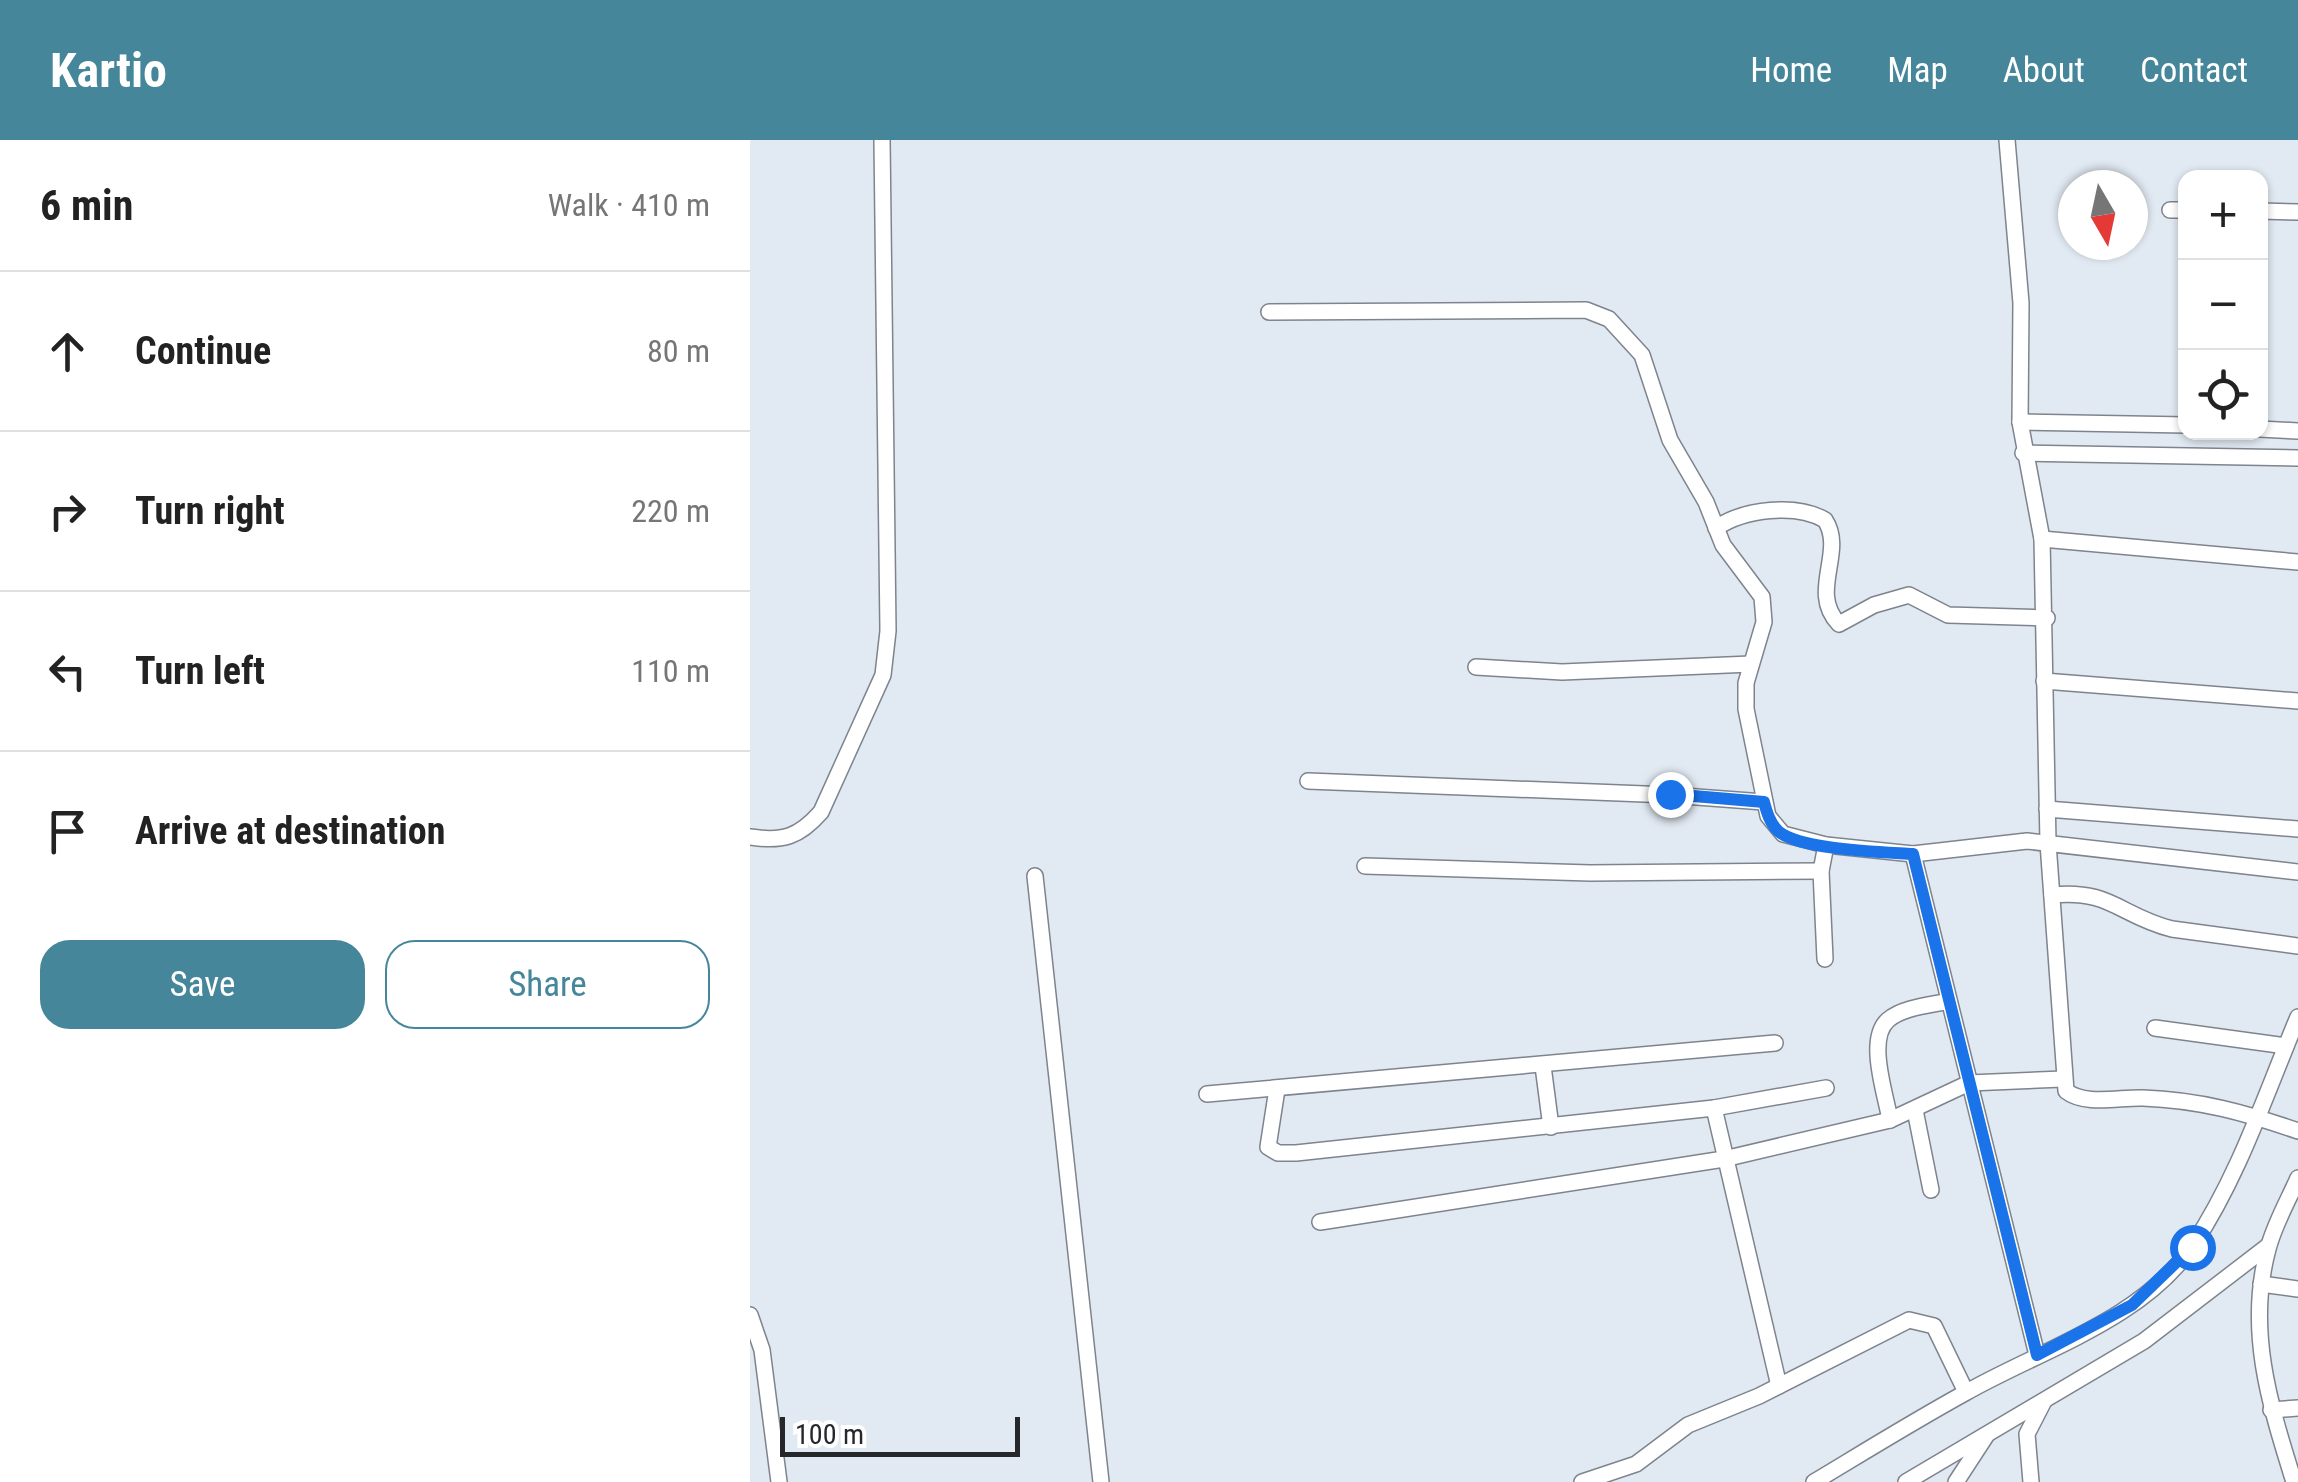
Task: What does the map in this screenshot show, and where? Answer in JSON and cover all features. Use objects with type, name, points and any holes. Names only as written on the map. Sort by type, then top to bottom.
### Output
[{"type":"street","points":[[750,838],[788,839],[806,829],[822,812],[883,675],[888,632],[882,140]]},
{"type":"street","points":[[2007,140],[2021,303],[2020,422],[2042,539],[2047,618],[2044,681],[2048,842],[2066,1090],[2077,1098],[2198,1101],[2295,1130]]},
{"type":"street","points":[[2268,211],[2298,212]]},
{"type":"street","points":[[1269,312],[1597,312],[1642,355],[1670,440],[1723,545],[1762,597],[1764,622],[1751,664],[1746,710],[1768,816],[1783,834],[1826,845],[1913,854],[2048,842],[2298,872]]},
{"type":"street","points":[[2020,422],[2178,425]]},
{"type":"street","points":[[2268,429],[2298,430]]},
{"type":"street","points":[[2023,453],[2298,458]]},
{"type":"street","points":[[1716,528],[1734,519],[1780,510],[1825,520],[1832,542],[1825,592],[1839,624],[1874,605],[1909,595],[1928,601],[1948,615],[2047,618]]},
{"type":"street","points":[[2042,539],[2298,562]]},
{"type":"street","points":[[1476,667],[1562,672],[1751,664]]},
{"type":"street","points":[[2044,681],[2298,701]]},
{"type":"street","points":[[1308,782],[1764,802]]},
{"type":"street","points":[[2047,809],[2298,829]]},
{"type":"street","points":[[1824,959],[1821,871],[1826,845]]},
{"type":"street","points":[[1913,854],[2037,1355]]},
{"type":"street","points":[[1365,866],[1590,873],[1821,871]]},
{"type":"street","points":[[1034,876],[1101,1482]]},
{"type":"street","points":[[2052,895],[2095,894],[2152,924],[2172,930],[2298,946]]},
{"type":"street","points":[[1890,1120],[1879,1054],[1880,1030],[1892,1016],[1950,1000]]},
{"type":"street","points":[[1814,1482],[1966,1392],[2132,1305],[2170,1271],[2192,1247],[2265,1118],[2298,1018]]},
{"type":"street","points":[[2156,1028],[2286,1046]]},
{"type":"street","points":[[1207,1094],[1775,1043]]},
{"type":"street","points":[[1543,1066],[1551,1127]]},
{"type":"street","points":[[1320,1222],[1724,1159],[1890,1120],[1969,1083],[2063,1079]]},
{"type":"street","points":[[1278,1090],[1267,1142],[1278,1153],[1714,1108],[1826,1088]]},
{"type":"street","points":[[1714,1108],[1779,1386]]},
{"type":"street","points":[[1916,1110],[1932,1190]]},
{"type":"street","points":[[2294,1482],[2271,1410],[2259,1328],[2268,1246],[2298,1178]]},
{"type":"street","points":[[1906,1482],[2144,1341],[2268,1246]]},
{"type":"street","points":[[2261,1284],[2298,1289]]},
{"type":"street","points":[[750,1315],[762,1350],[778,1482]]},
{"type":"street","points":[[1582,1482],[1636,1464],[1688,1426],[1779,1386],[1909,1320],[1925,1322],[1940,1334],[1966,1392]]},
{"type":"street","points":[[2031,1482],[2027,1434],[2045,1400]]},
{"type":"street","points":[[2271,1410],[2298,1408]]},
{"type":"street","points":[[1956,1482],[1988,1433]]},
{"type":"route","points":[[1670,794],[1764,802],[1775,828],[1783,834],[1826,845],[1913,854],[2037,1355],[2132,1305],[2192,1247]]}]
